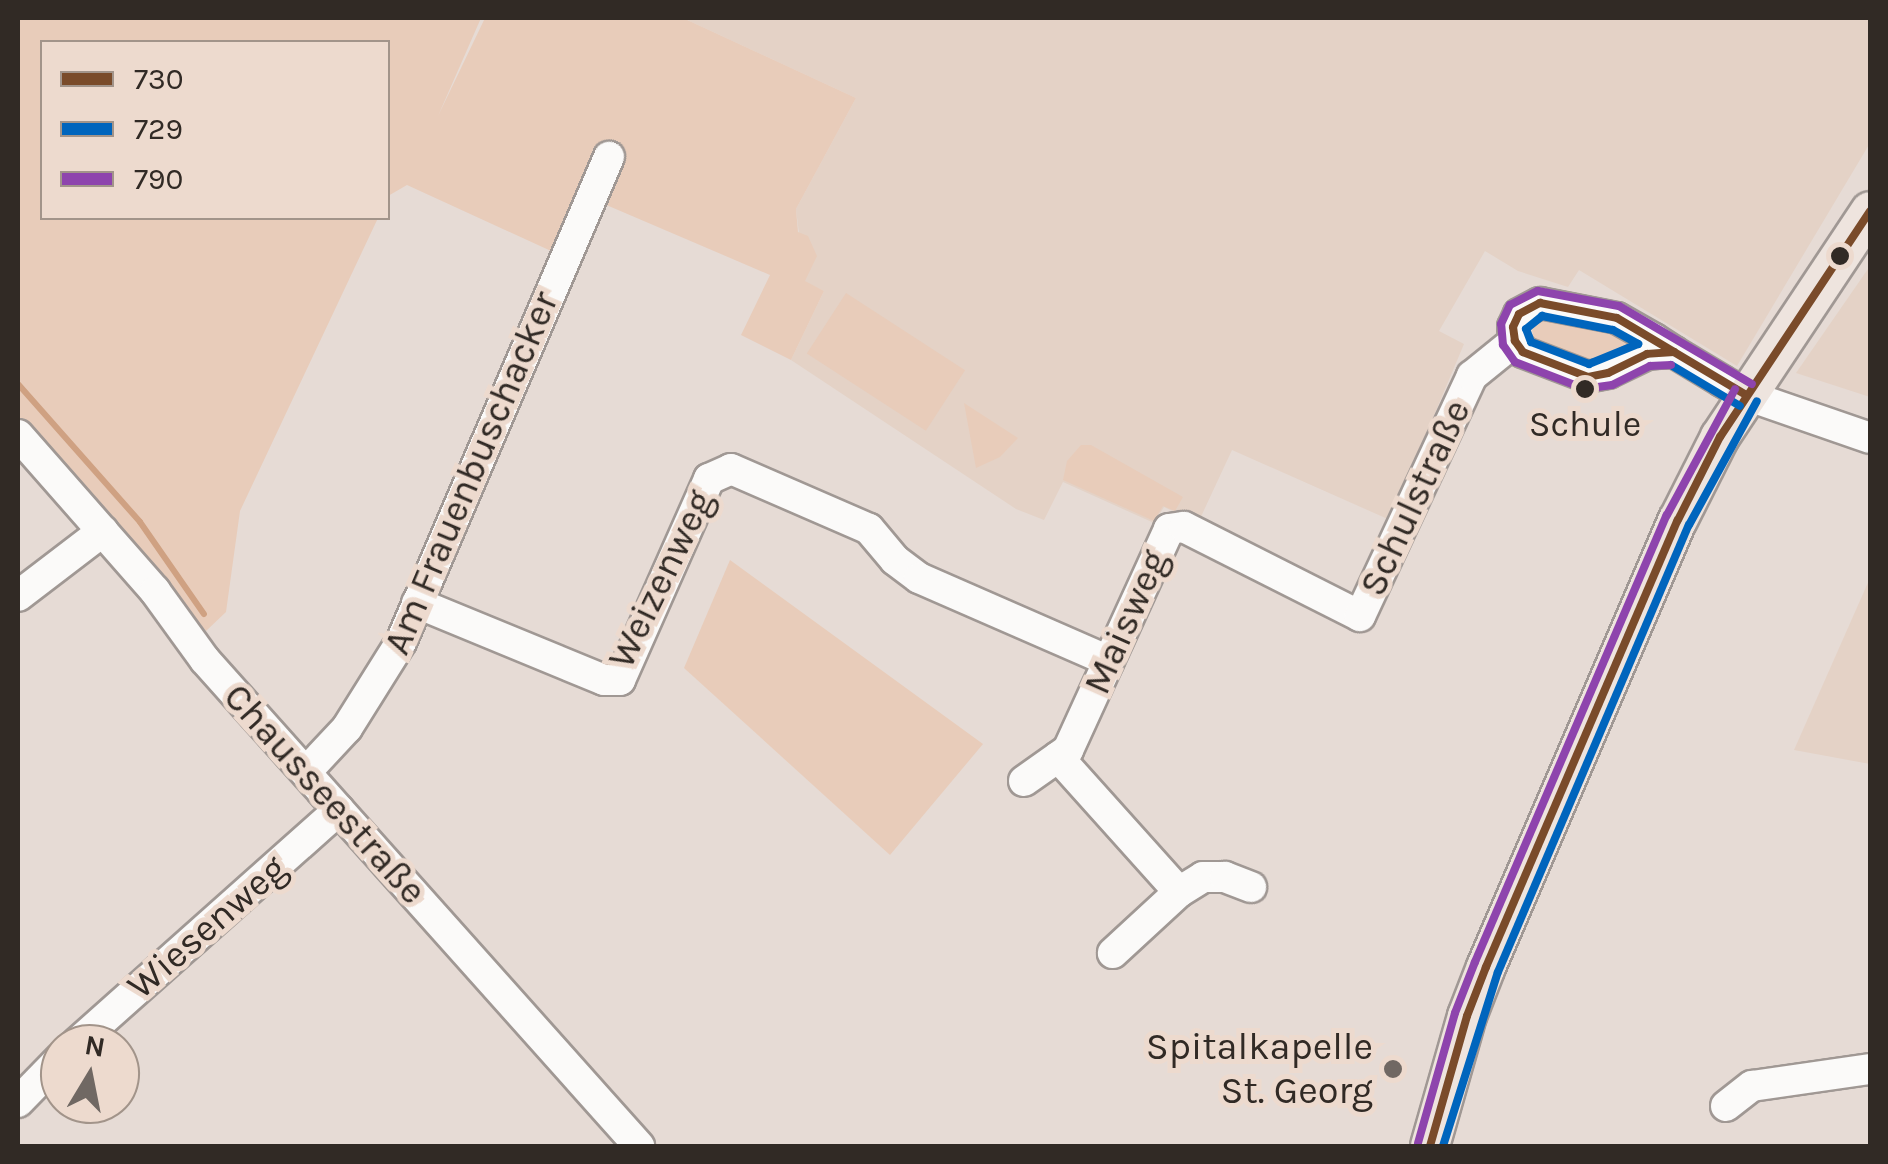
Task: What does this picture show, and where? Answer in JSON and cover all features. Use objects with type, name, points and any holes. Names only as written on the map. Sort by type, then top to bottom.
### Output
[{"type":"main road","points":[[1430,1146],[1467,1016],[1486,967],[1678,520],[1746,394],[1870,212]]},
{"type":"street","name":"Am Frauenbuschacker","points":[[306,772],[347,728],[380,679],[609,157]]},
{"type":"street","name":"Schulstraße","points":[[1360,616],[1472,376],[1514,341],[1513,327],[1519,314],[1540,303],[1617,318],[1746,394],[1870,438]]},
{"type":"street","points":[[1514,341],[1524,352],[1588,376],[1608,373],[1647,354],[1674,352]]},
{"type":"street","name":"Chausseestraße","points":[[18,435],[156,592],[185,636],[639,1146]]},
{"type":"street","name":"Weizenweg","points":[[416,603],[604,680],[620,680],[709,479],[731,470],[869,529],[905,570],[919,578],[1108,661]]},
{"type":"street","name":"Maisweg","points":[[1024,782],[1068,750],[1169,529],[1184,527],[1360,616]]},
{"type":"street","points":[[18,596],[103,531]]},
{"type":"street","points":[[1058,757],[1178,892]]},
{"type":"street","name":"Wiesenweg","points":[[98,1024],[339,810]]},
{"type":"street","points":[[1113,953],[1178,892],[1204,877],[1224,877],[1251,887]]},
{"type":"street","points":[[1726,1106],[1752,1086],[1870,1068]]},
{"type":"street","points":[[18,1102],[40,1079]]},
{"type":"shaded area","points":[[18,18],[481,18],[438,116],[485,18],[683,18],[856,98],[796,209],[798,232],[808,236],[817,256],[805,281],[824,291],[791,360],[741,335],[770,275],[590,198],[562,256],[407,185],[390,195],[390,40],[40,40],[40,220],[377,220],[240,511],[226,612],[206,631],[18,420]]},
{"type":"shaded area","points":[[683,18],[1870,18],[1870,143],[1737,366],[1579,270],[1568,287],[1518,271],[1485,251],[1439,331],[1464,344],[1390,520],[1232,450],[1198,523],[1164,507],[1154,523],[1063,482],[1044,520],[1016,509],[791,360],[824,291],[805,282],[796,209],[856,98]]},
{"type":"shaded area","points":[[1870,266],[1870,397],[1796,373]]},
{"type":"shaded area","points":[[846,293],[965,370],[926,431],[807,353]]},
{"type":"shaded area","points":[[1543,317],[1614,327],[1637,344],[1590,361],[1534,339],[1532,330]]},
{"type":"shaded area","points":[[964,403],[1018,438],[1000,457],[976,468]]},
{"type":"shaded area","points":[[1081,445],[1091,445],[1183,497],[1175,511],[1163,506],[1154,521],[1063,480],[1067,461]]},
{"type":"shaded area","points":[[730,560],[983,744],[890,855],[684,668]]},
{"type":"shaded area","points":[[1870,578],[1870,764],[1794,750]]},
{"type":"waterway","points":[[18,384],[140,522],[204,614]]},
{"type":"transit line","name":"730","points":[[1430,1146],[1467,1016],[1486,967],[1678,520],[1720,437],[1870,211]]},
{"type":"transit line","name":"790","points":[[1671,365],[1650,366],[1612,385],[1585,389],[1515,362],[1503,345],[1501,324],[1510,305],[1538,291],[1619,306],[1752,384]]},
{"type":"transit line","name":"730","points":[[1540,303],[1617,318],[1674,352],[1647,354],[1608,373],[1588,377],[1523,352],[1515,341],[1513,327],[1519,314],[1540,303]]},
{"type":"transit line","name":"729","points":[[1542,316],[1613,330],[1638,344],[1589,364],[1531,342],[1526,329],[1542,316]]},
{"type":"transit line","name":"730","points":[[1674,352],[1746,395]]},
{"type":"transit line","name":"729","points":[[1671,365],[1740,406]]},
{"type":"transit line","name":"790","points":[[1418,1143],[1455,1013],[1475,962],[1667,515],[1735,389]]},
{"type":"transit line","name":"729","points":[[1443,1146],[1498,972],[1689,525],[1757,401]]},
{"type":"place","name":"Schule","points":[[1585,389]]},
{"type":"place","name":"Spitalkapelle St. Georg","points":[[1393,1069]]}]
